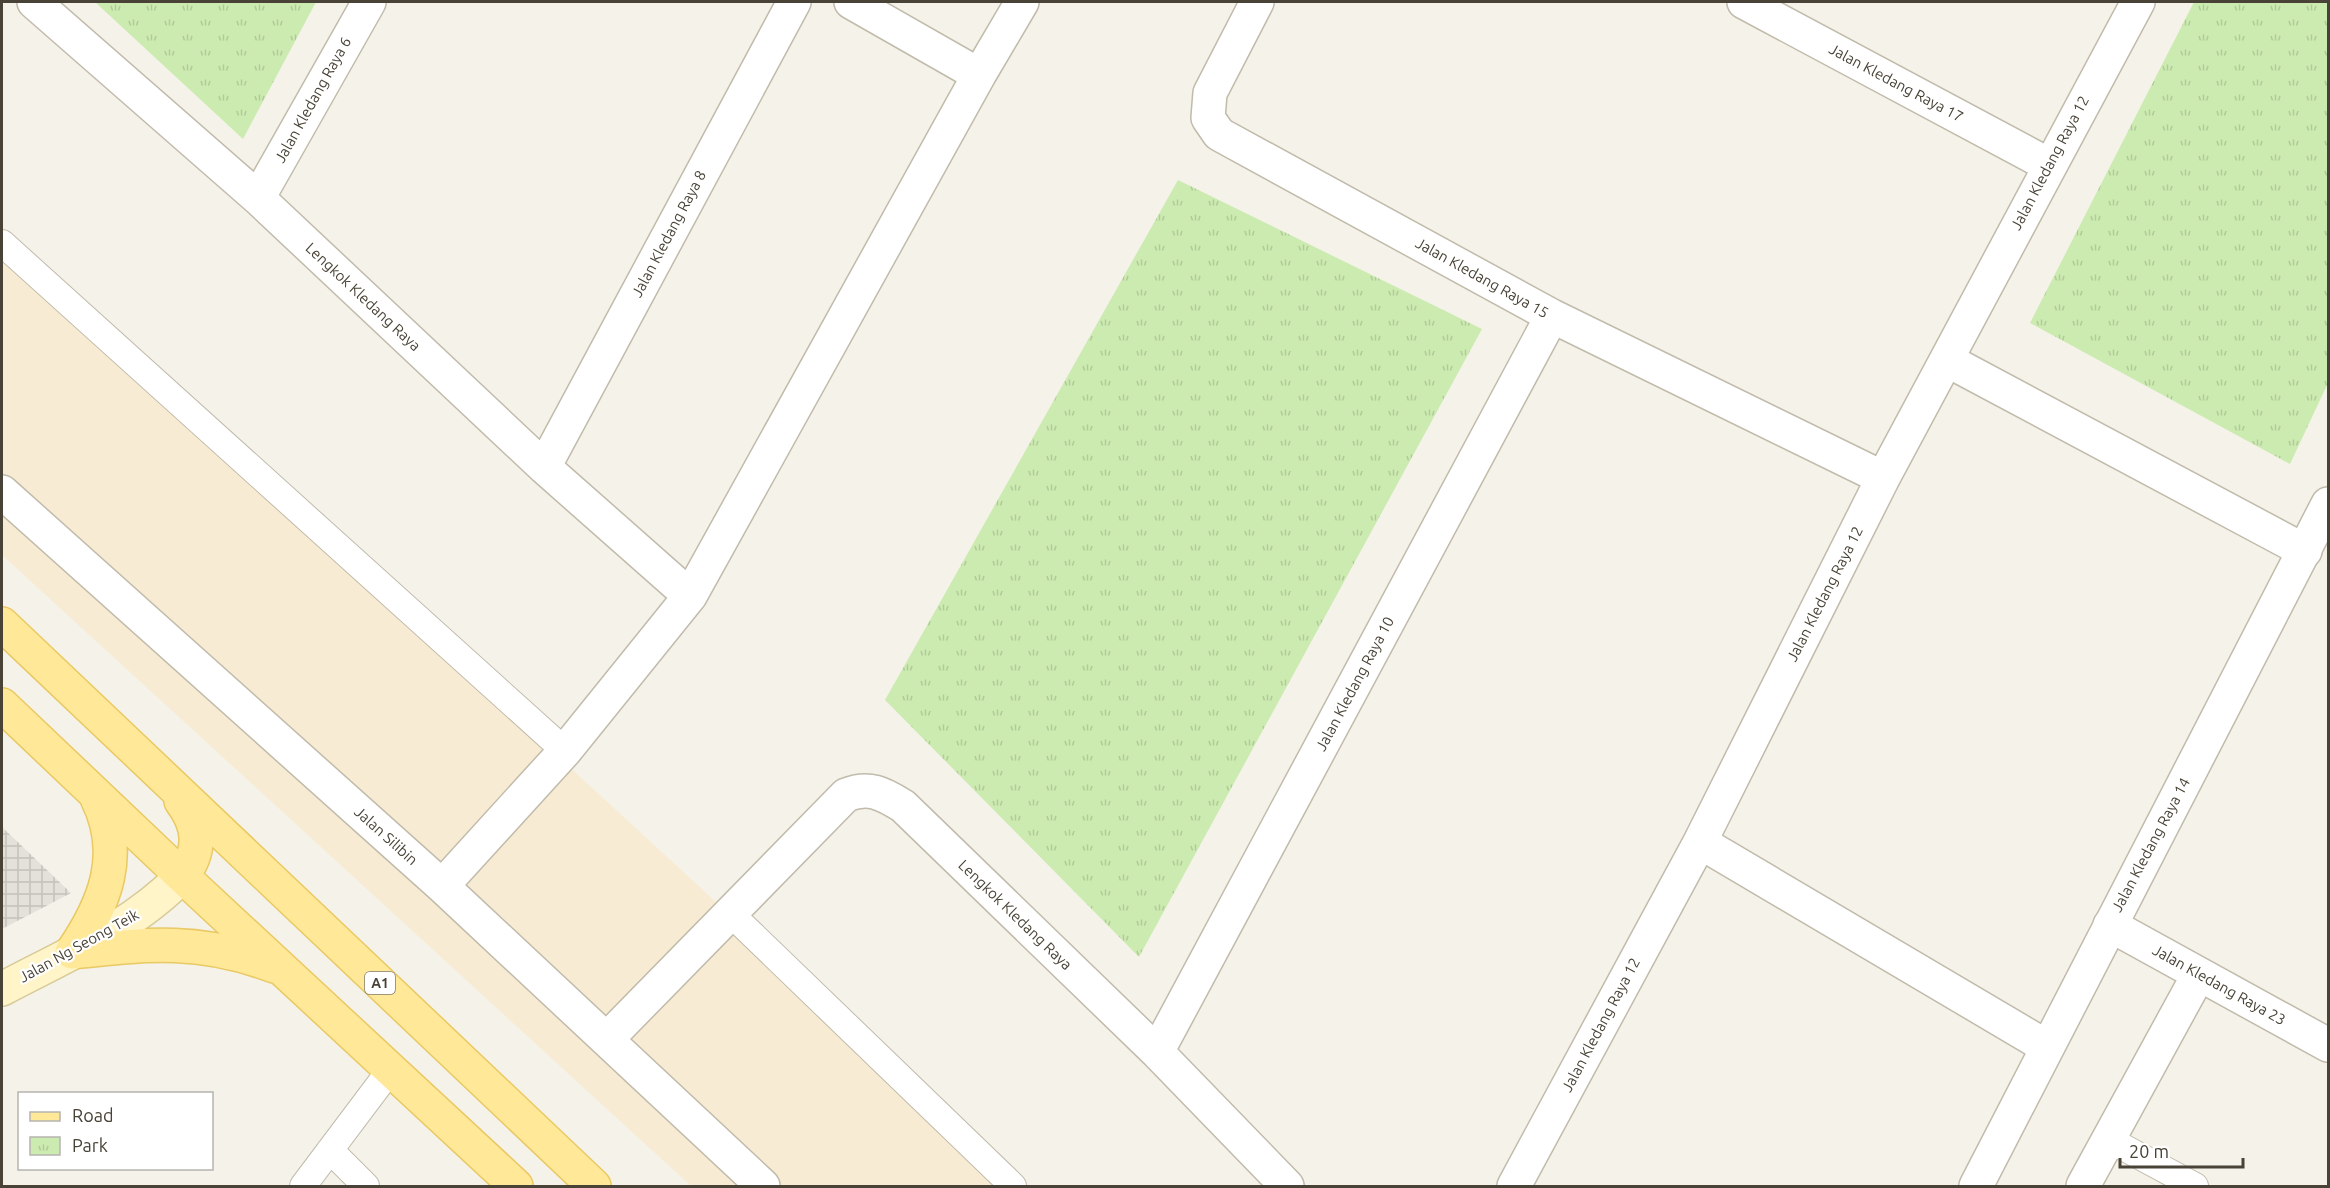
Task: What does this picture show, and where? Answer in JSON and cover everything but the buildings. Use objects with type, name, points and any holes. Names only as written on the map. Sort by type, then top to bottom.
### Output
[{"type":"main road","name":"A1","points":[[2,624],[594,1186]]},
{"type":"main road","points":[[2,705],[182,876],[516,1186]]},
{"type":"main road","points":[[166,780],[191,815],[197,839],[195,855],[182,876]]},
{"type":"main road","points":[[72,952],[102,902],[110,873],[109,830],[92,789]]},
{"type":"main road","name":"Jalan Ng Seong Teik","points":[[2,989],[141,912],[182,876]]},
{"type":"main road","points":[[72,952],[137,945],[184,944],[247,956],[288,972]]},
{"type":"street","name":"Lengkok Kledang Raya","points":[[34,2],[258,198],[544,467],[690,596]]},
{"type":"street","name":"Jalan Kledang Raya 6","points":[[258,198],[369,2]]},
{"type":"street","name":"Jalan Kledang Raya 8","points":[[544,467],[794,2]]},
{"type":"street","points":[[851,2],[979,75]]},
{"type":"street","points":[[442,886],[565,751],[690,596],[979,75],[1022,2]]},
{"type":"street","name":"Jalan Kledang Raya 15","points":[[1257,2],[1210,93],[1208,118],[1219,134],[1552,316],[1883,478]]},
{"type":"street","name":"Jalan Kledang Raya 17","points":[[1744,2],[2049,165]]},
{"type":"street","name":"Jalan Kledang Raya 12","points":[[1514,1186],[1700,842],[1883,478],[2138,2]]},
{"type":"street","name":"Jalan Kledang Raya 10","points":[[1157,1052],[1552,316]]},
{"type":"street","points":[[1947,360],[2305,551]]},
{"type":"street","name":"Jalan Silibin","points":[[2,492],[442,886],[764,1186]]},
{"type":"street","name":"Jalan Kledang Raya 14","points":[[1976,1186],[2328,504]]},
{"type":"street","name":"Lengkok Kledang Raya","points":[[607,1039],[846,795],[862,789],[881,792],[903,806],[1157,1052],[1287,1186]]},
{"type":"street","points":[[1700,842],[2047,1047]]},
{"type":"street","name":"Jalan Kledang Raya 23","points":[[2110,925],[2328,1045]]},
{"type":"street","points":[[2083,1186],[2199,974]]},
{"type":"lane","points":[[2,243],[565,751]]},
{"type":"lane","points":[[730,913],[1013,1186]]},
{"type":"lane","points":[[303,1186],[391,1068]]},
{"type":"lane","points":[[2108,1139],[2195,1186]]},
{"type":"lane","points":[[330,1150],[366,1186]]},
{"type":"shaded area","points":[[2,244],[1024,1186],[691,1186],[2,555]]},
{"type":"shaded area","points":[[2,827],[71,893],[2,929]]},
{"type":"green space","points":[[95,2],[316,2],[243,139]]},
{"type":"green space","points":[[2194,2],[2328,2],[2328,383],[2290,464],[2030,323]]},
{"type":"green space","points":[[1178,180],[1482,329],[1139,957],[885,700]]}]
